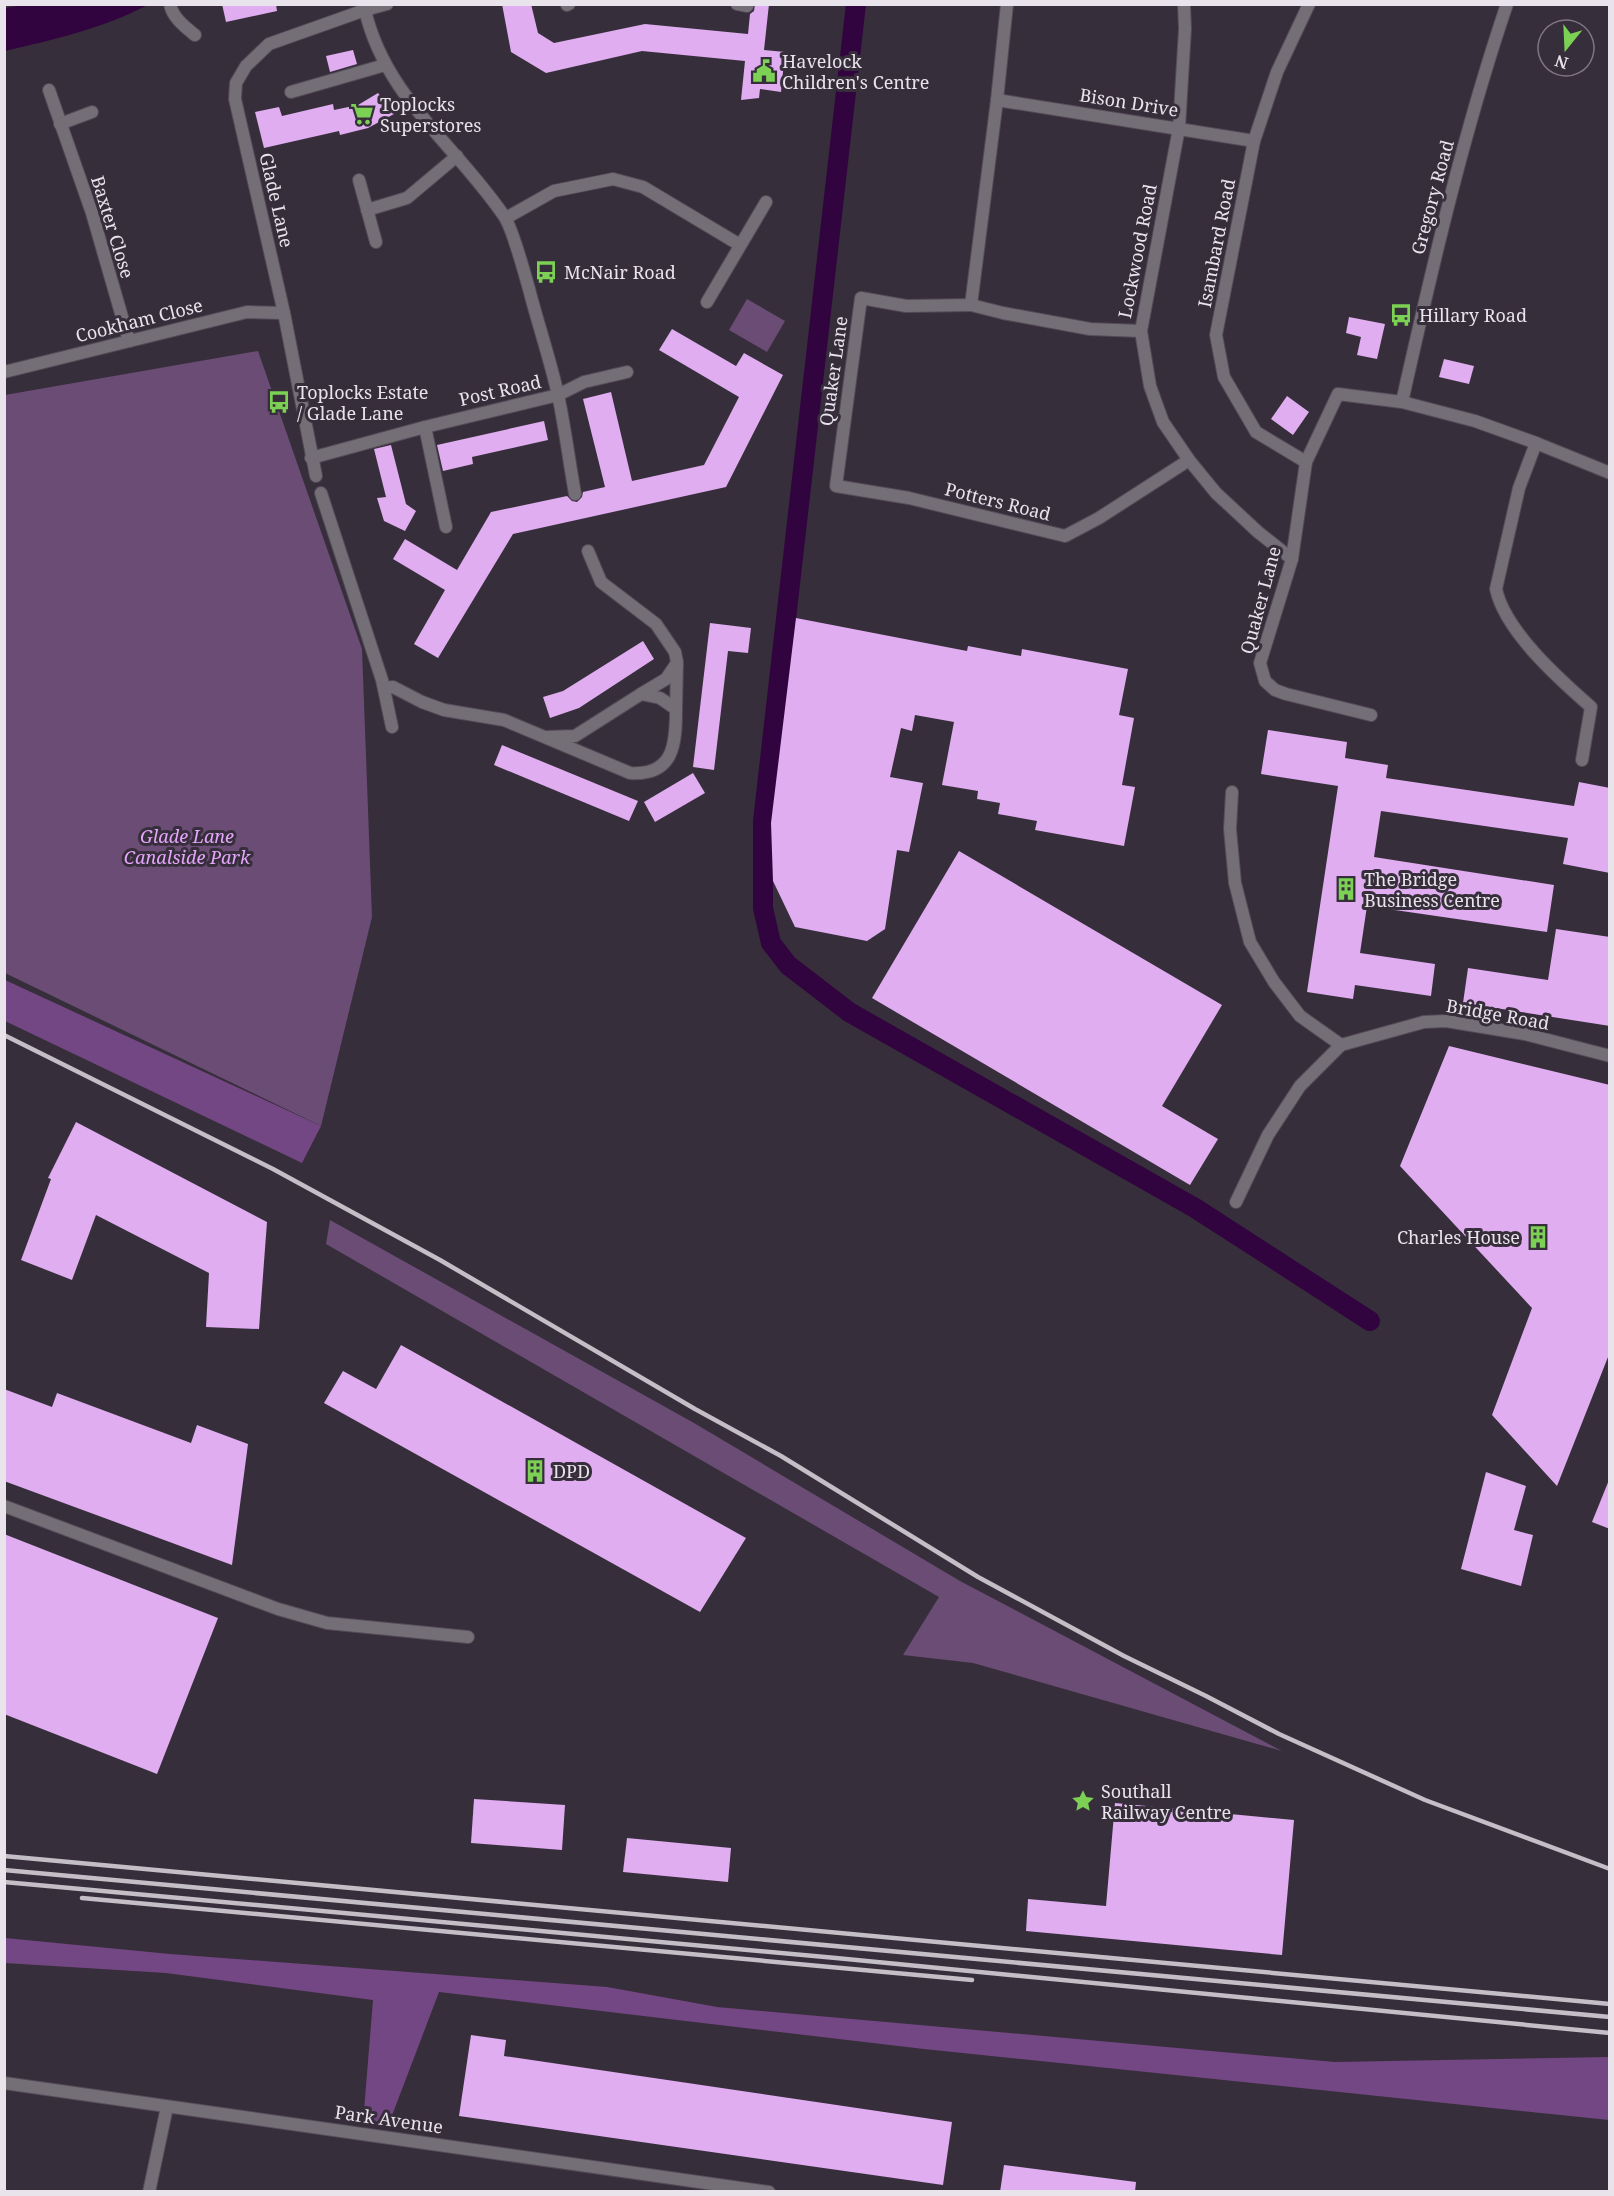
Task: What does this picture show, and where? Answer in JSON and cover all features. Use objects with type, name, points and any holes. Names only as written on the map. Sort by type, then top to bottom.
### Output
[{"type":"street","points":[[387,4],[365,10],[371,34],[385,65],[403,94],[457,156],[506,218],[525,274],[558,395],[575,494]]},
{"type":"street","points":[[1007,4],[971,305],[1090,329],[1140,331]]},
{"type":"street","name":"Lockwood Road","points":[[1184,4],[1185,29],[1179,128],[1140,331],[1150,386],[1163,422],[1189,460],[1216,493],[1292,559]]},
{"type":"street","name":"Isambard Road","points":[[1306,462],[1256,432],[1224,377],[1216,335],[1254,141],[1277,72],[1309,4]]},
{"type":"street","name":"Gregory Road","points":[[1402,402],[1431,270],[1482,77],[1507,4]]},
{"type":"street","points":[[170,7],[181,24],[195,35]]},
{"type":"street","name":"Glade Lane","points":[[316,476],[284,313],[236,99],[236,83],[246,66],[269,44],[365,10]]},
{"type":"street","points":[[291,92],[385,65]]},
{"type":"street","name":"Baxter Close","points":[[49,90],[92,213],[129,341]]},
{"type":"street","name":"Bison Drive","points":[[997,100],[1254,141]]},
{"type":"street","points":[[60,124],[92,112]]},
{"type":"street","points":[[367,210],[407,198],[457,156]]},
{"type":"street","points":[[506,218],[554,191],[613,179],[643,187],[740,245]]},
{"type":"street","points":[[360,180],[376,242]]},
{"type":"street","points":[[707,302],[766,202]]},
{"type":"street","name":"Quaker Lane","points":[[836,486],[861,298],[906,306],[971,305]]},
{"type":"street","name":"Cookham Close","points":[[4,372],[247,312],[284,313]]},
{"type":"street","name":"Post Road","points":[[311,458],[425,427],[558,395],[584,382],[627,372]]},
{"type":"street","name":"Quaker Lane","points":[[1371,715],[1275,690],[1265,681],[1260,663],[1263,647],[1292,559],[1300,487],[1306,462],[1338,394],[1402,402]]},
{"type":"street","points":[[1402,402],[1475,421],[1610,473]]},
{"type":"street","points":[[425,427],[446,527]]},
{"type":"street","points":[[1536,443],[1520,488],[1496,589],[1499,603],[1527,643],[1555,675],[1591,707],[1582,760]]},
{"type":"street","name":"Potters Road","points":[[836,486],[909,498],[1065,536],[1100,518],[1189,460]]},
{"type":"street","points":[[321,493],[385,688],[392,727]]},
{"type":"street","points":[[385,688],[393,687],[444,710],[504,720],[630,773],[646,774],[663,765],[671,756],[676,709],[677,662],[675,652],[656,624],[601,582],[588,551]]},
{"type":"street","points":[[546,737],[575,736],[666,679],[677,662]]},
{"type":"street","points":[[641,694],[660,698],[676,709]]},
{"type":"street","points":[[1232,792],[1230,829],[1235,883],[1250,942],[1274,982],[1300,1016],[1341,1045]]},
{"type":"street","name":"Bridge Road","points":[[1236,1202],[1268,1135],[1299,1086],[1341,1045],[1424,1022],[1446,1021],[1525,1034],[1610,1056]]},
{"type":"street","points":[[4,1506],[278,1609],[327,1623],[468,1637]]},
{"type":"street","name":"Park Avenue","points":[[4,2083],[769,2192]]},
{"type":"street","points":[[149,2192],[167,2107]]},
{"type":"green space","points":[[747,299],[785,321],[767,352],[729,330]]},
{"type":"green space","name":"Glade Lane Canalside Park","points":[[258,351],[362,649],[372,917],[321,1126],[5,973],[5,395]]},
{"type":"green space","points":[[330,1220],[694,1423],[960,1581],[1282,1751],[973,1663],[903,1655],[939,1597],[326,1244]]},
{"type":"shaded area","points":[[23,5],[148,5],[95,27],[5,51],[5,8]]},
{"type":"shaded area","points":[[5,980],[321,1126],[302,1163],[5,1021]]},
{"type":"shaded area","points":[[5,1938],[170,1954],[607,1987],[717,2007],[1335,2062],[1609,2057],[1609,2120],[924,2049],[439,1992],[388,2126],[363,2123],[373,2000],[166,1973],[5,1963]]},
{"type":"building","points":[[222,4],[276,4],[277,11],[226,22]]},
{"type":"building","points":[[502,4],[531,4],[538,33],[554,43],[645,24],[748,34],[750,14],[754,11],[755,4],[769,4],[764,50],[785,52],[781,92],[760,89],[759,98],[741,100],[745,61],[642,51],[546,73],[511,52]]},
{"type":"building","points":[[353,50],[357,64],[330,72],[326,56]]},
{"type":"building","points":[[378,93],[394,114],[368,128],[340,135],[339,131],[264,148],[255,112],[279,107],[282,116],[333,104],[334,110],[358,105]]},
{"type":"building","points":[[1349,317],[1385,324],[1377,359],[1357,355],[1361,337],[1346,333]]},
{"type":"building","points":[[672,329],[736,366],[744,353],[783,375],[726,487],[513,534],[438,658],[414,644],[445,590],[393,559],[405,539],[457,570],[491,512],[567,496],[577,502],[583,492],[605,487],[583,399],[611,392],[632,481],[704,465],[739,397],[659,350]]},
{"type":"building","points":[[1444,359],[1474,366],[1469,384],[1439,377]]},
{"type":"building","points":[[1287,396],[1309,412],[1293,435],[1271,419]]},
{"type":"building","points":[[544,421],[548,440],[472,457],[473,464],[443,471],[437,445]]},
{"type":"building","points":[[391,445],[406,504],[416,511],[405,531],[384,521],[377,498],[386,497],[374,449]]},
{"type":"building","points":[[796,618],[967,651],[968,646],[1021,656],[1022,649],[1128,669],[1119,715],[1134,718],[1122,785],[1135,787],[1124,846],[1035,830],[1037,821],[998,814],[1000,803],[977,799],[978,791],[942,785],[954,722],[915,715],[912,731],[901,728],[890,777],[923,783],[909,852],[897,850],[885,929],[867,941],[795,927],[773,881],[771,823]]},
{"type":"building","points":[[710,623],[751,628],[748,653],[728,651],[714,770],[693,767]]},
{"type":"building","points":[[643,641],[654,659],[579,708],[550,718],[543,697],[563,691]]},
{"type":"building","points":[[1268,730],[1347,742],[1345,758],[1388,765],[1386,778],[1574,806],[1579,782],[1610,788],[1610,873],[1563,864],[1568,838],[1381,811],[1374,857],[1554,885],[1547,932],[1367,906],[1360,953],[1435,964],[1431,996],[1355,985],[1353,999],[1307,992],[1338,786],[1261,774]]},
{"type":"building","points":[[502,745],[638,801],[629,821],[494,765]]},
{"type":"building","points":[[693,773],[705,793],[655,822],[644,802]]},
{"type":"building","points":[[959,851],[1222,1005],[1162,1106],[1218,1139],[1190,1185],[872,998]]},
{"type":"building","points":[[1556,929],[1610,937],[1610,1026],[1463,1003],[1468,968],[1548,980]]},
{"type":"building","name":"Charles House","points":[[1449,1046],[1610,1085],[1610,1352],[1557,1486],[1492,1415],[1532,1308],[1400,1166]]},
{"type":"building","points":[[76,1122],[267,1222],[259,1329],[206,1327],[209,1273],[96,1215],[72,1280],[21,1260],[51,1179],[48,1178]]},
{"type":"building","name":"DPD","points":[[401,1345],[746,1538],[700,1612],[324,1403],[343,1371],[376,1389]]},
{"type":"building","points":[[4,1389],[52,1407],[57,1393],[191,1443],[197,1425],[248,1444],[232,1565],[4,1481]]},
{"type":"building","points":[[1486,1472],[1526,1486],[1514,1530],[1533,1535],[1521,1586],[1461,1569]]},
{"type":"building","points":[[1610,1480],[1610,1529],[1592,1522]]},
{"type":"building","points":[[4,1534],[218,1618],[157,1774],[4,1714]]},
{"type":"building","points":[[474,1799],[565,1805],[562,1850],[471,1843]]},
{"type":"building","points":[[1115,1803],[1294,1820],[1282,1955],[1026,1931],[1028,1899],[1106,1906]]},
{"type":"building","points":[[627,1838],[731,1848],[728,1882],[623,1872]]},
{"type":"building","points":[[471,2035],[506,2040],[504,2056],[952,2122],[943,2185],[459,2116]]},
{"type":"building","points":[[1004,2165],[1136,2182],[1135,2192],[1000,2192]]},
{"type":"waterway","points":[[856,4],[763,821],[763,908],[771,943],[788,965],[849,1012],[1195,1208],[1370,1321]]},
{"type":"railway","points":[[4,1035],[273,1169],[440,1260],[695,1409],[781,1456],[978,1577],[1124,1656],[1279,1734],[1425,1800],[1610,1869]]},
{"type":"railway","points":[[4,1856],[1610,2004]]},
{"type":"railway","points":[[4,1870],[1610,2017]]},
{"type":"railway","points":[[4,1882],[836,1958],[1610,2033]]},
{"type":"railway","points":[[82,1898],[972,1980]]},
{"type":"place","name":"Havelock Children's Centre","points":[[764,71]]},
{"type":"place","name":"Toplocks Superstores","points":[[362,114]]},
{"type":"place","name":"McNair Road","points":[[546,272]]},
{"type":"place","name":"Hillary Road","points":[[1401,315]]},
{"type":"place","name":"Toplocks Estate / Glade Lane","points":[[279,402]]},
{"type":"place","name":"The Bridge Business Centre","points":[[1346,889]]},
{"type":"place","name":"Charles House","points":[[1538,1237]]},
{"type":"place","name":"DPD","points":[[535,1471]]},
{"type":"place","name":"Southall Railway Centre","points":[[1083,1801]]}]
